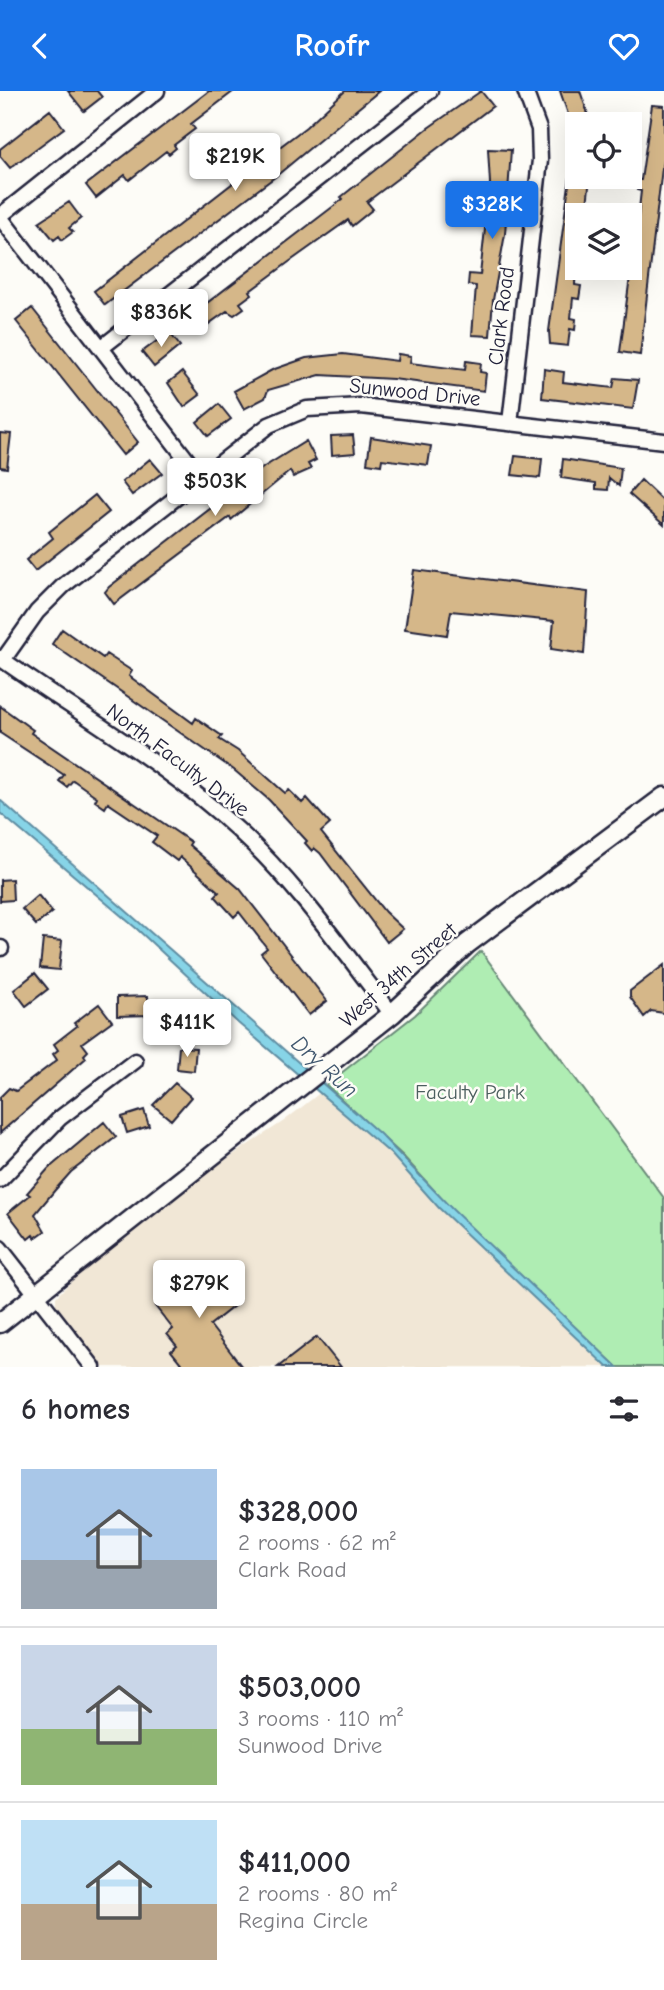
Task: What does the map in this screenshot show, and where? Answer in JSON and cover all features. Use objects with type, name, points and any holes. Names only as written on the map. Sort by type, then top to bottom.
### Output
[{"type":"street","points":[[100,348],[430,91]]},
{"type":"street","name":"Clark Road","points":[[510,423],[540,160],[538,129],[525,91]]},
{"type":"street","points":[[148,94],[0,216],[201,478]]},
{"type":"street","name":"Sunwood Drive","points":[[1,659],[55,593],[269,425],[296,412],[325,406],[360,405],[664,441]]},
{"type":"street","name":"North Faculty Drive","points":[[1,659],[189,789],[238,829],[300,895],[392,1014]]},
{"type":"street","name":"West 34th Street","points":[[0,1323],[392,1014],[467,944],[664,797]]},
{"type":"street","points":[[0,1180],[60,1118],[135,1061]]},
{"type":"street","points":[[0,1248],[93,1367]]},
{"type":"shaded area","points":[[321,1092],[392,1154],[439,1208],[607,1367],[103,1367],[56,1307],[56,1297],[97,1255],[193,1181],[284,1121]]},
{"type":"green space","name":"Faculty Park","points":[[481,951],[664,1198],[664,1367],[617,1367],[452,1210],[403,1156],[326,1085],[415,1015]]},
{"type":"water","name":"Dry Run","points":[[0,800],[380,1134],[453,1210],[617,1367],[607,1367],[439,1208],[391,1154],[238,1023],[137,929],[0,813]]},
{"type":"building","points":[[68,91],[97,91],[102,97],[84,111]]},
{"type":"building","points":[[209,91],[234,91],[191,124],[195,129],[174,145],[176,148],[169,154],[166,151],[129,180],[125,175],[96,198],[86,185]]},
{"type":"building","points":[[345,91],[379,91],[275,177],[105,305],[94,291],[247,172],[244,168],[254,160],[257,164],[306,127]]},
{"type":"building","points":[[481,91],[493,106],[367,202],[373,209],[352,226],[348,220],[250,291],[252,294],[240,303],[244,308],[234,315],[227,311],[196,333],[186,319],[343,199],[341,197],[428,128]]},
{"type":"building","points":[[560,91],[580,91],[587,112],[567,112]]},
{"type":"building","points":[[652,105],[664,106],[664,151],[640,355],[620,352],[630,280],[642,280],[642,203],[640,203],[641,191],[637,190],[642,189]]},
{"type":"building","points":[[50,110],[64,128],[10,168],[0,156],[0,149]]},
{"type":"building","points":[[488,149],[511,150],[505,234],[493,300],[490,336],[472,335],[476,286],[468,285],[469,274],[480,275],[490,183]]},
{"type":"building","points":[[568,189],[589,189],[587,203],[566,203]]},
{"type":"building","points":[[69,202],[81,218],[69,228],[73,232],[62,240],[59,236],[54,240],[39,222]]},
{"type":"building","points":[[565,214],[565,280],[575,280],[575,285],[581,286],[579,299],[573,298],[571,318],[576,319],[575,330],[570,329],[568,346],[550,344],[549,331]]},
{"type":"building","points":[[32,308],[138,442],[123,455],[16,321]]},
{"type":"building","points":[[169,332],[180,346],[154,367],[142,352]]},
{"type":"building","points":[[343,354],[397,361],[398,354],[411,356],[410,363],[465,370],[466,361],[481,363],[480,372],[486,373],[484,391],[393,379],[320,375],[268,390],[265,398],[244,409],[234,391],[272,370],[306,358]]},
{"type":"building","points":[[544,369],[564,372],[563,382],[613,388],[615,378],[638,380],[633,409],[542,398]]},
{"type":"building","points":[[182,372],[200,395],[184,407],[168,383]]},
{"type":"building","points":[[219,404],[231,419],[208,436],[197,422]]},
{"type":"building","points":[[0,433],[11,434],[7,468],[0,467]]},
{"type":"building","points":[[353,435],[355,453],[332,455],[331,436]]},
{"type":"building","points":[[371,437],[431,446],[428,465],[382,459],[381,465],[367,463]]},
{"type":"building","points":[[306,441],[316,460],[308,464],[311,469],[293,477],[290,471],[231,520],[230,517],[114,604],[105,592],[109,587],[264,467]]},
{"type":"building","points":[[515,456],[542,459],[540,478],[512,475]]},
{"type":"building","points":[[150,459],[162,473],[132,495],[122,482]]},
{"type":"building","points":[[563,459],[621,468],[619,486],[609,478],[608,490],[596,489],[596,483],[561,478]]},
{"type":"building","points":[[641,480],[664,502],[664,525],[629,494]]},
{"type":"building","points":[[95,495],[109,512],[35,571],[26,560],[53,538],[49,532]]},
{"type":"building","points":[[414,570],[588,592],[584,654],[551,649],[554,621],[451,611],[447,635],[405,629]]},
{"type":"building","points":[[62,629],[103,658],[106,654],[132,671],[129,676],[193,723],[196,718],[222,736],[219,739],[238,751],[285,793],[289,790],[302,803],[307,798],[330,824],[321,832],[385,912],[403,929],[387,942],[320,853],[314,848],[312,851],[305,843],[307,841],[269,800],[234,770],[52,644]]},
{"type":"building","points":[[0,706],[33,730],[31,733],[191,842],[189,845],[240,889],[327,1001],[309,1015],[261,953],[267,948],[239,912],[234,917],[215,896],[219,892],[180,857],[177,861],[152,842],[157,836],[108,803],[105,808],[95,801],[97,797],[73,780],[67,787],[59,781],[64,775],[0,733]]},
{"type":"building","points":[[12,879],[13,900],[0,901],[0,880]]},
{"type":"building","points":[[38,895],[52,912],[36,925],[22,909]]},
{"type":"building","points":[[43,939],[62,941],[59,970],[40,968]]},
{"type":"building","points":[[664,965],[664,1013],[651,1011],[644,1017],[630,997],[630,991]]},
{"type":"building","points":[[35,973],[48,989],[26,1006],[14,990]]},
{"type":"building","points":[[148,996],[149,1015],[117,1016],[117,997]]},
{"type":"building","points":[[99,1004],[112,1021],[82,1043],[88,1051],[84,1055],[86,1058],[0,1133],[0,1097],[9,1088],[16,1091],[57,1060],[53,1054],[58,1050],[54,1044],[77,1026],[74,1023]]},
{"type":"building","points":[[167,1004],[183,1020],[169,1035],[152,1019]]},
{"type":"building","points":[[179,1047],[196,1048],[194,1071],[177,1069]]},
{"type":"building","points":[[175,1083],[191,1097],[171,1120],[153,1105]]},
{"type":"building","points":[[144,1110],[149,1126],[127,1133],[122,1117]]},
{"type":"building","points":[[104,1122],[116,1137],[71,1172],[55,1190],[35,1214],[45,1231],[28,1239],[8,1213],[30,1195],[27,1193],[48,1169]]},
{"type":"building","points":[[210,1264],[239,1302],[210,1325],[242,1367],[184,1367],[171,1351],[177,1346],[167,1334],[173,1329],[155,1306]]},
{"type":"building","points":[[317,1337],[341,1367],[278,1367]]}]
